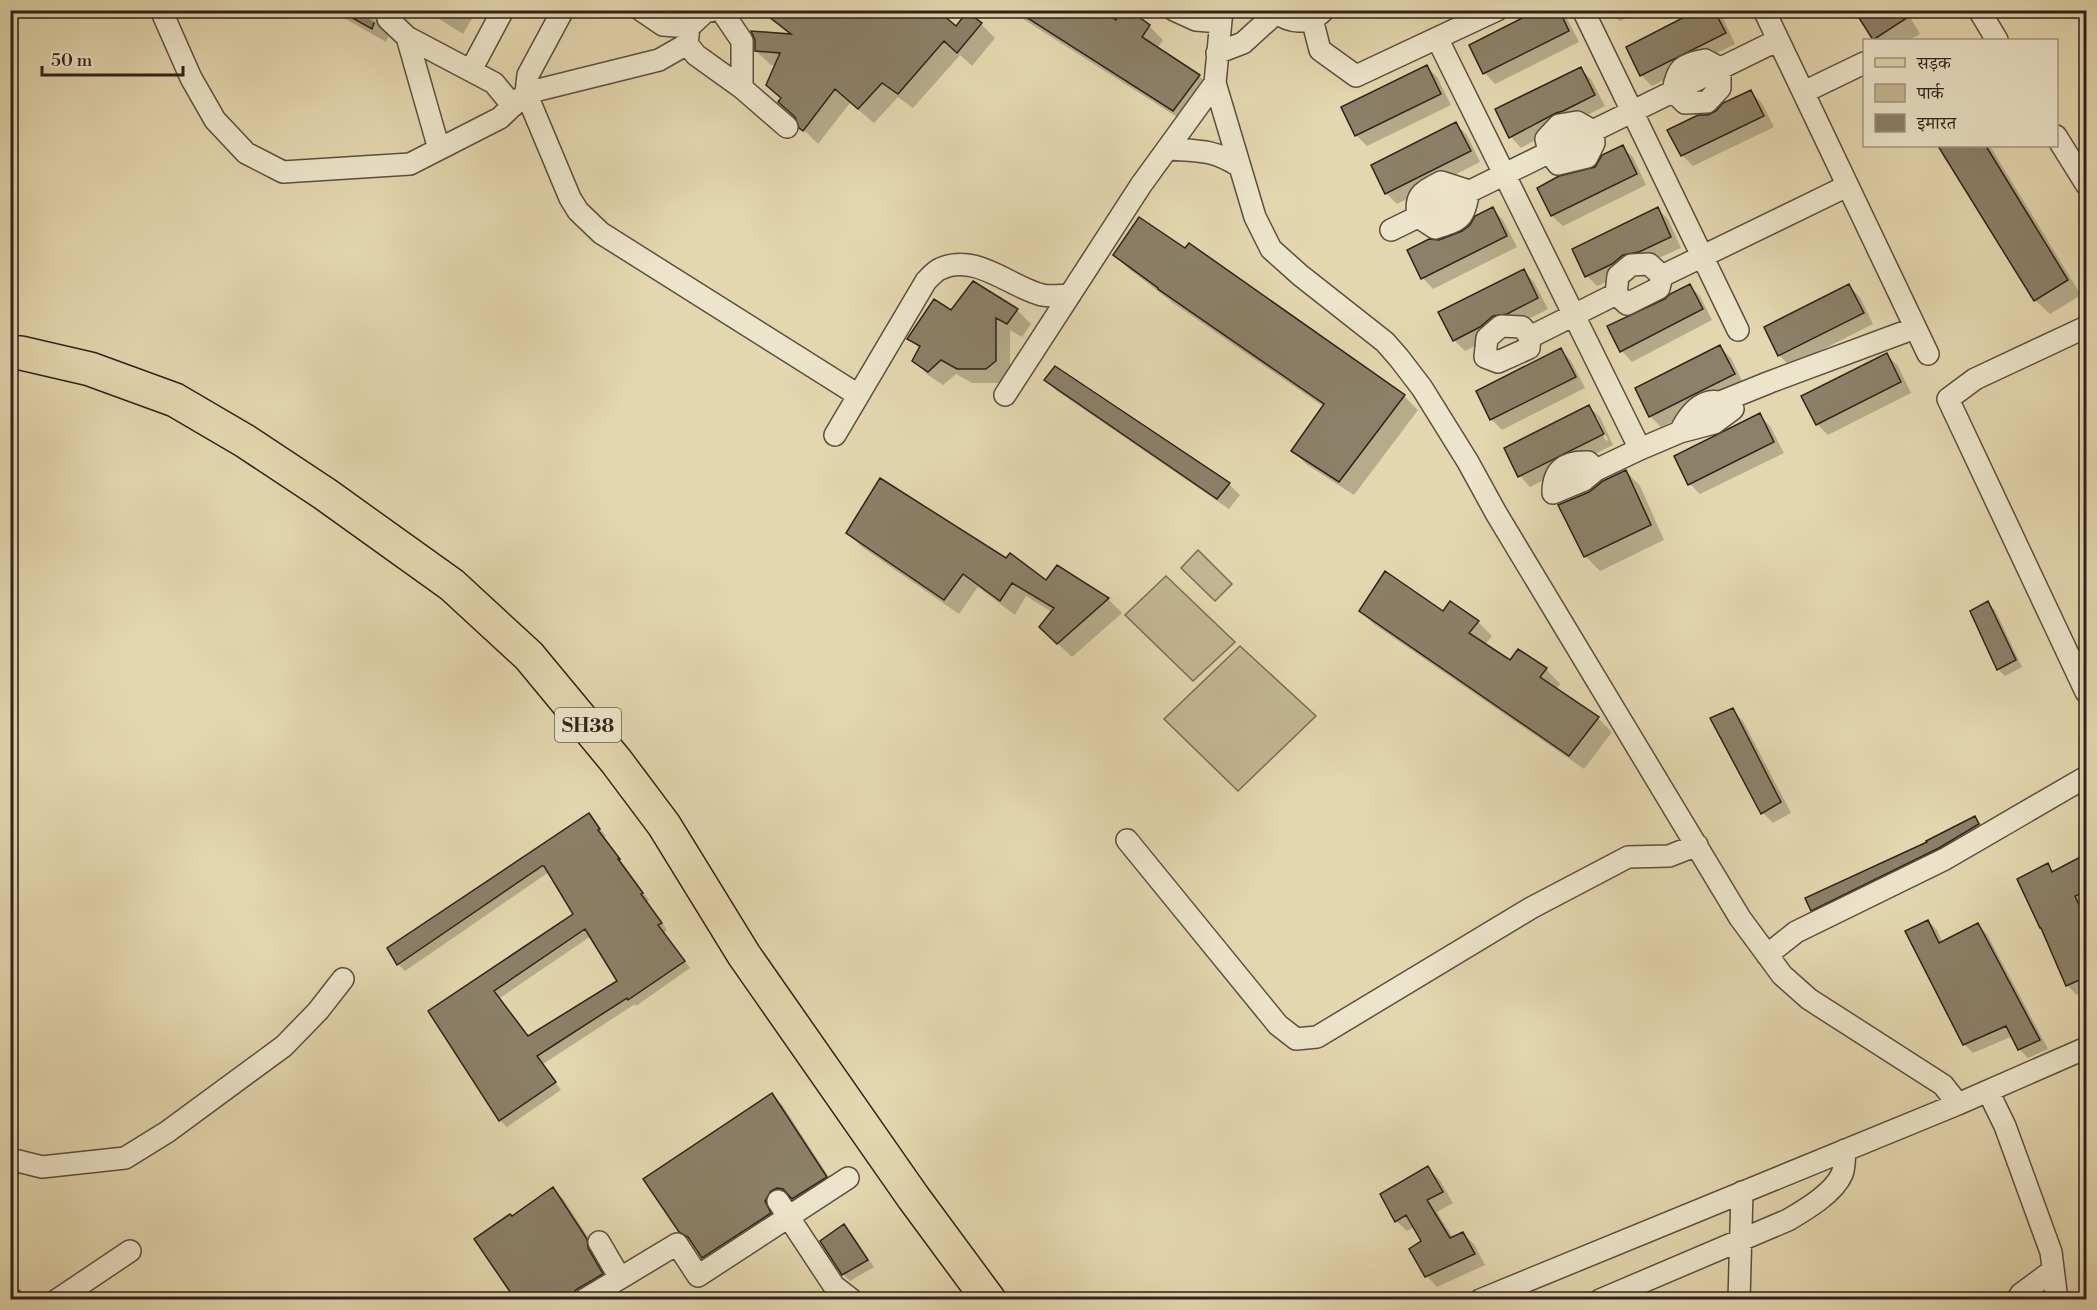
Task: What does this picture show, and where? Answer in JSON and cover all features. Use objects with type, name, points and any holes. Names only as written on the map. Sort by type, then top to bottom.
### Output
[{"type":"main road","name":"SH38","points":[[10,352],[90,369],[175,400],[246,441],[325,494],[452,585],[529,656],[616,761],[664,825],[744,955],[913,1197],[989,1299]]},
{"type":"street","points":[[161,10],[191,78],[215,120],[246,153],[283,172],[410,164],[500,118],[520,100],[659,60],[688,36],[711,11],[742,41],[742,88]]},
{"type":"street","points":[[471,70],[503,10]]},
{"type":"street","points":[[520,100],[528,75],[563,10]]},
{"type":"street","points":[[640,10],[663,25],[688,36],[696,55],[742,88],[787,127]]},
{"type":"street","points":[[1174,10],[1196,20],[1221,16],[1215,83],[1255,217],[1271,249],[1300,275],[1385,342],[1422,388],[1740,918],[1782,975],[1809,999],[1943,1085],[1958,1104]]},
{"type":"street","points":[[1217,53],[1243,44],[1275,12],[1293,21],[1318,15],[1320,50],[1356,76],[1497,10]]},
{"type":"street","points":[[1583,10],[1738,330]]},
{"type":"street","points":[[1764,10],[1928,354]]},
{"type":"street","points":[[1979,10],[1996,39]]},
{"type":"street","points":[[388,19],[407,37],[471,70],[520,100],[570,198],[578,211],[601,233],[858,395]]},
{"type":"street","points":[[407,37],[439,149]]},
{"type":"street","points":[[1437,38],[1640,449]]},
{"type":"street","points":[[1391,230],[1778,40]]},
{"type":"street","points":[[1804,92],[1863,63]]},
{"type":"street","points":[[1005,395],[1141,185],[1215,83]]},
{"type":"street","points":[[2058,139],[2086,184]]},
{"type":"street","points":[[1168,149],[1211,153],[1222,156],[1239,166]]},
{"type":"street","points":[[1616,294],[1627,304],[1659,288],[1662,276],[1847,186]]},
{"type":"street","points":[[835,435],[926,281],[940,269],[962,264],[978,267],[1045,296],[1070,295]]},
{"type":"street","points":[[1616,294],[1618,276],[1631,265],[1649,264],[1662,276]]},
{"type":"street","points":[[1530,337],[1616,294]]},
{"type":"street","points":[[2086,327],[1976,379],[1948,399],[2086,693]]},
{"type":"street","points":[[1596,470],[1680,432],[1688,416],[1708,401],[1723,401],[1915,328]]},
{"type":"street","points":[[1767,955],[1796,932],[1945,859],[2086,777]]},
{"type":"street","points":[[1127,840],[1278,1025],[1296,1039],[1317,1037],[1531,908],[1628,857],[1669,856],[1697,845]]},
{"type":"street","points":[[10,1159],[42,1167],[124,1158],[167,1132],[284,1046],[318,1011],[343,979]]},
{"type":"street","points":[[1480,1299],[1958,1104],[2086,1048]]},
{"type":"street","points":[[1988,1091],[2005,1126],[2051,1252],[2057,1299]]},
{"type":"street","points":[[1600,1299],[1788,1220],[1828,1192],[1842,1174],[1845,1150]]},
{"type":"street","points":[[584,1299],[677,1244],[698,1276],[784,1209],[848,1178]]},
{"type":"street","points":[[1738,1299],[1742,1192]]},
{"type":"street","points":[[784,1209],[834,1286],[852,1299]]},
{"type":"street","points":[[599,1242],[620,1278]]},
{"type":"street","points":[[57,1299],[130,1251]]},
{"type":"street","points":[[2017,1299],[2052,1271]]},
{"type":"green space","points":[[1198,550],[1232,584],[1215,601],[1181,568]]},
{"type":"green space","points":[[1166,576],[1235,642],[1193,681],[1125,615]]},
{"type":"green space","points":[[1240,646],[1316,716],[1238,791],[1164,719]]},
{"type":"building","points":[[338,10],[379,10],[372,29]]},
{"type":"building","points":[[760,10],[937,10],[956,26],[967,12],[982,23],[957,53],[944,41],[898,94],[882,83],[858,109],[835,89],[803,131],[799,128],[795,117],[778,102],[781,98],[766,85],[780,53],[755,51],[755,40],[751,31],[791,34]]},
{"type":"building","points":[[1015,10],[1102,10],[1116,20],[1120,10],[1129,10],[1150,25],[1142,37],[1200,75],[1173,111]]},
{"type":"building","points":[[1538,10],[1559,10],[1569,31],[1483,74],[1469,45]]},
{"type":"building","points":[[1698,10],[1714,10],[1726,33],[1640,76],[1626,47]]},
{"type":"building","points":[[1854,10],[1919,10],[1875,39]]},
{"type":"building","points":[[1427,65],[1441,94],[1355,136],[1341,107]]},
{"type":"building","points":[[1581,67],[1595,95],[1509,138],[1495,109]]},
{"type":"building","points":[[1751,90],[1764,116],[1681,156],[1667,130],[1698,115],[1708,115],[1716,111],[1723,103]]},
{"type":"building","points":[[1456,122],[1471,151],[1385,194],[1371,165]]},
{"type":"building","points":[[1623,145],[1637,174],[1551,216],[1537,188],[1559,176],[1595,167],[1602,155]]},
{"type":"building","points":[[1939,147],[1987,147],[2068,280],[2034,301]]},
{"type":"building","points":[[1493,207],[1507,236],[1421,279],[1407,250],[1429,239],[1439,240],[1462,231],[1470,225],[1475,216]]},
{"type":"building","points":[[1658,207],[1671,237],[1639,252],[1623,255],[1612,264],[1585,277],[1572,249]]},
{"type":"building","points":[[1139,217],[1185,248],[1189,243],[1405,395],[1339,482],[1291,451],[1324,404],[1158,289],[1113,255]]},
{"type":"building","points":[[1524,269],[1538,298],[1507,314],[1493,316],[1480,327],[1453,341],[1438,312]]},
{"type":"building","points":[[973,281],[1018,309],[1007,324],[996,318],[996,361],[986,369],[957,369],[941,360],[928,372],[912,361],[920,346],[907,339],[934,299],[951,310]]},
{"type":"building","points":[[1690,284],[1703,309],[1620,352],[1607,326],[1665,299]]},
{"type":"building","points":[[1849,284],[1864,313],[1778,356],[1764,327]]},
{"type":"building","points":[[1720,345],[1735,374],[1649,417],[1635,388]]},
{"type":"building","points":[[1561,348],[1576,377],[1490,420],[1476,391]]},
{"type":"building","points":[[1887,353],[1901,382],[1816,425],[1801,396]]},
{"type":"building","points":[[1055,366],[1230,483],[1217,499],[1044,380]]},
{"type":"building","points":[[1589,405],[1604,434],[1518,477],[1504,448]]},
{"type":"building","points":[[1760,413],[1774,442],[1688,485],[1674,456]]},
{"type":"building","points":[[1626,470],[1651,525],[1584,557],[1558,505],[1589,492],[1603,481]]},
{"type":"building","points":[[880,478],[1006,558],[1010,553],[1046,580],[1057,565],[1109,598],[1057,644],[1039,627],[1054,608],[1012,583],[1000,601],[963,574],[944,600],[846,533]]},
{"type":"building","points":[[1385,571],[1443,611],[1450,601],[1479,621],[1469,633],[1510,660],[1518,649],[1547,668],[1540,677],[1599,717],[1569,756],[1359,611]]},
{"type":"building","points":[[1988,601],[2016,660],[1997,670],[1970,611]]},
{"type":"building","points":[[1733,708],[1781,802],[1761,814],[1710,718]]},
{"type":"building","points":[[589,813],[600,829],[598,830],[662,923],[658,925],[685,961],[628,1000],[627,998],[537,1056],[556,1082],[499,1121],[428,1011],[573,914],[544,866],[397,965],[387,948]],"holes":[[[585,929],[617,981],[528,1036],[494,991]]]},
{"type":"building","points":[[1975,816],[1979,824],[1939,848],[1811,911],[1805,898],[1927,842]]},
{"type":"building","points":[[2086,854],[2086,891],[2075,896],[2086,920],[2086,977],[2066,986],[2017,879],[2048,863],[2052,872]]},
{"type":"building","points":[[1928,920],[1939,943],[1978,923],[2040,1040],[2018,1050],[2006,1026],[1963,1045],[1905,931]]},
{"type":"building","points":[[772,1093],[827,1177],[792,1199],[783,1189],[777,1188],[771,1191],[765,1201],[771,1213],[702,1258],[688,1237],[679,1232],[643,1179]]},
{"type":"building","points":[[1428,1166],[1443,1192],[1427,1200],[1450,1238],[1463,1232],[1475,1254],[1425,1277],[1409,1249],[1421,1241],[1406,1215],[1395,1222],[1380,1194]]},
{"type":"building","points":[[553,1187],[587,1239],[588,1248],[603,1274],[577,1289],[567,1299],[515,1299],[474,1239]]},
{"type":"building","points":[[844,1224],[868,1260],[842,1275],[820,1241]]},
{"type":"tunnel","points":[[375,10],[388,19]]}]
